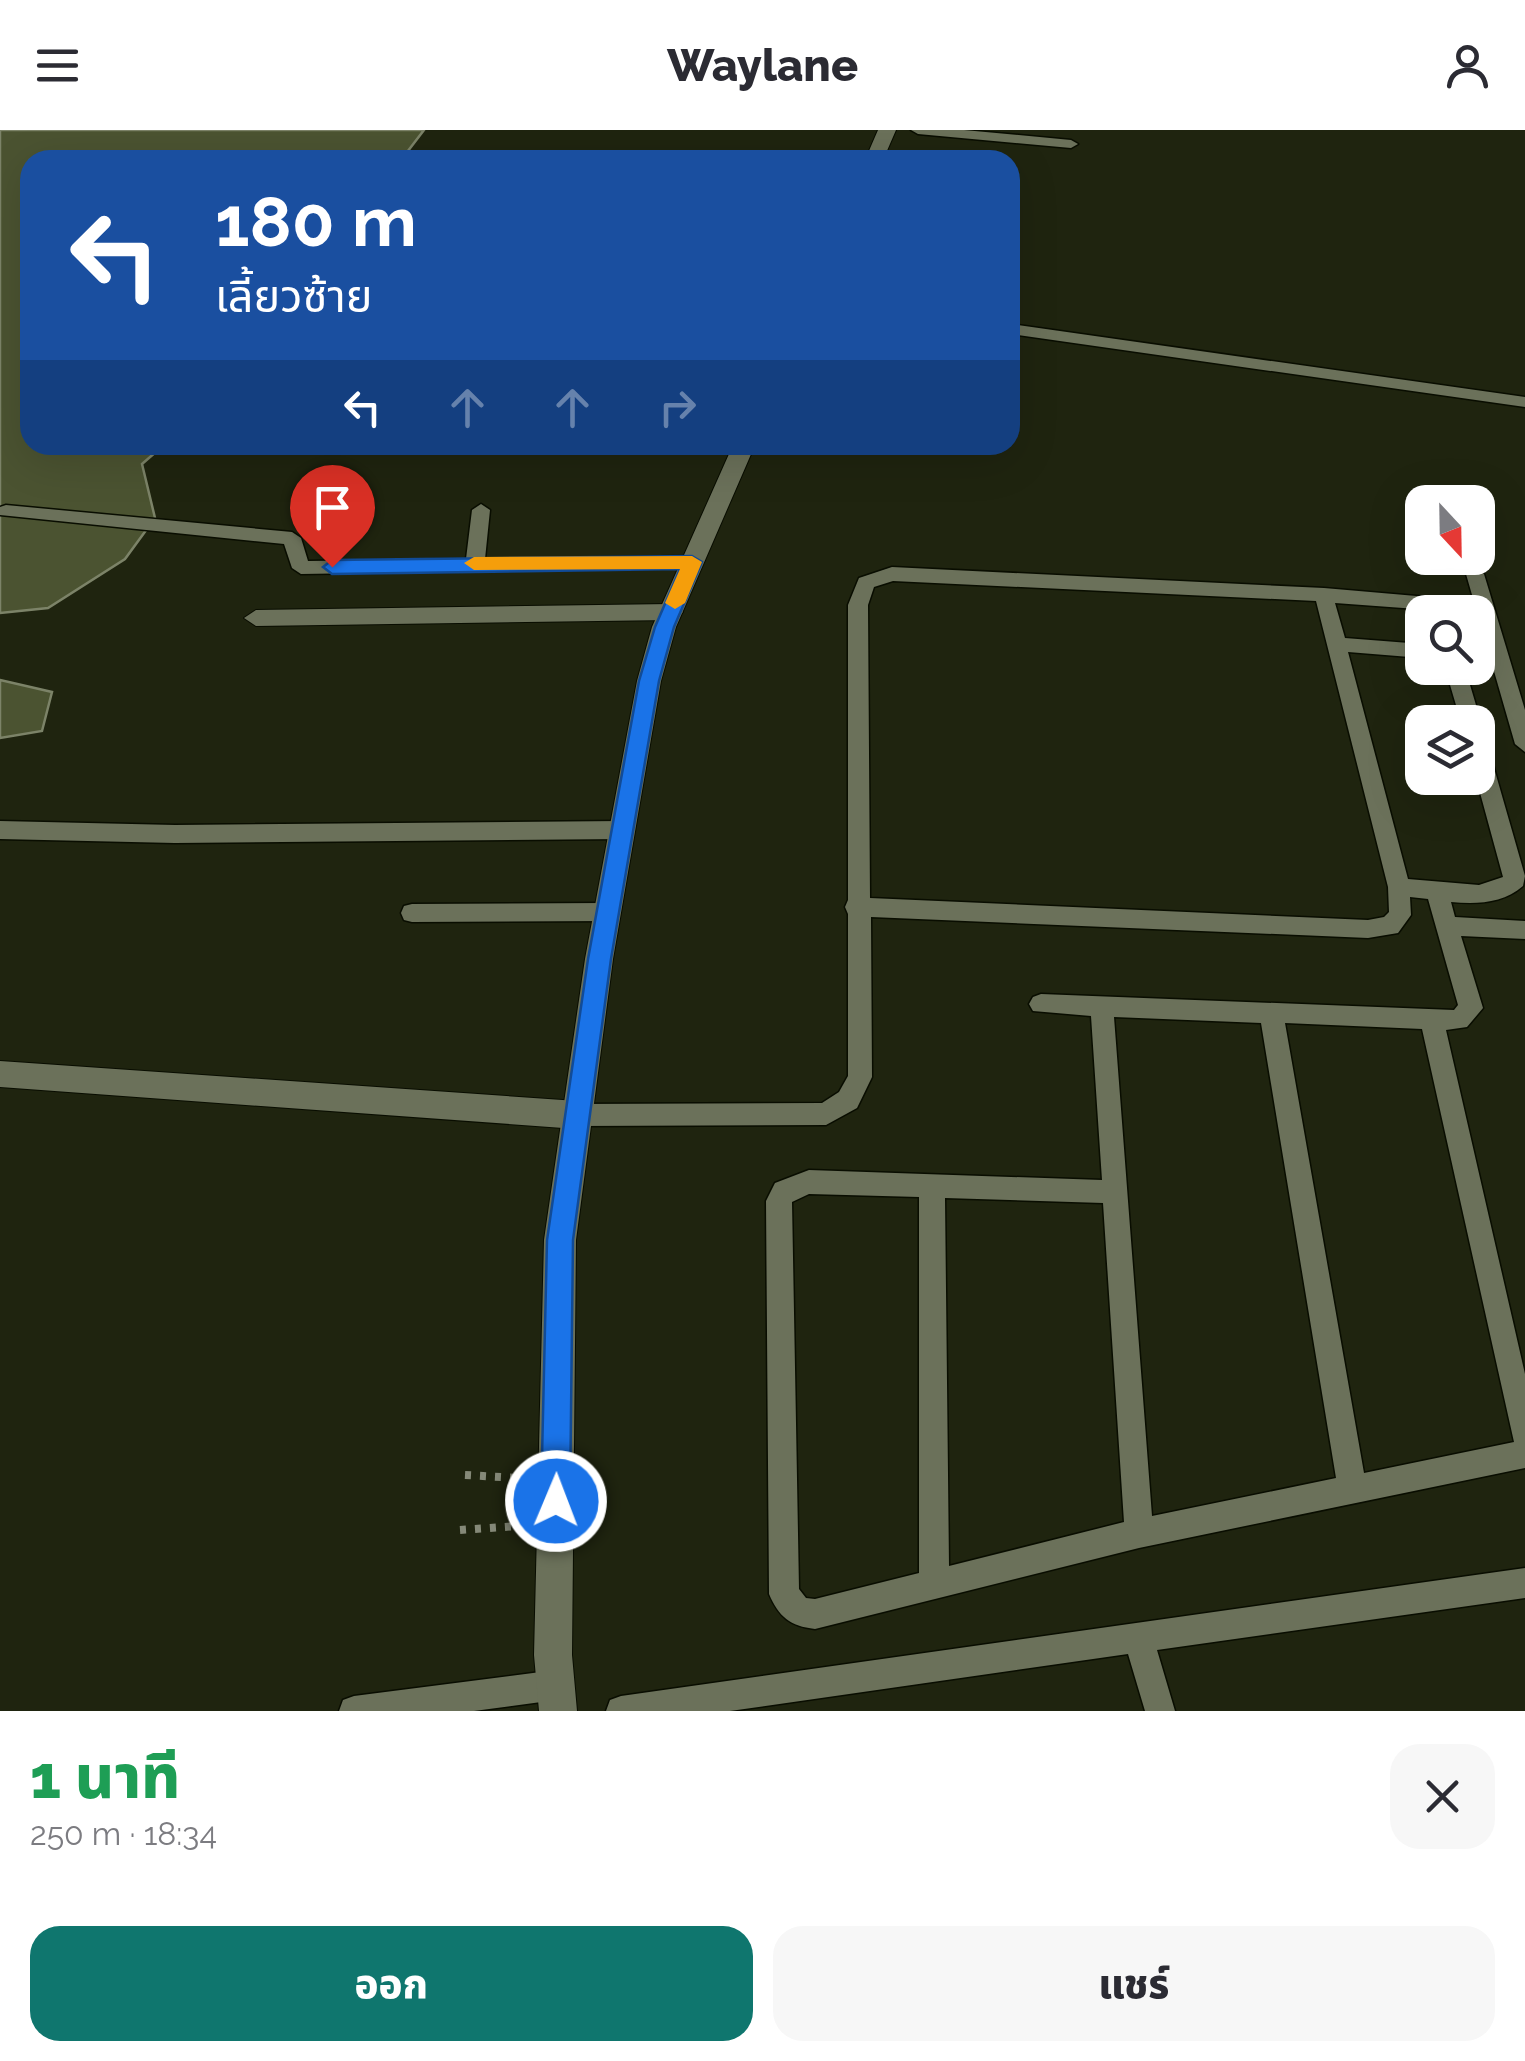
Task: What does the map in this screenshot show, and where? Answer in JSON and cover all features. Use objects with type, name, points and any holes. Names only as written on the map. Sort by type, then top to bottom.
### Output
[{"type":"main road","points":[[557,1698],[555,1523],[560,1240],[577,1115],[607,912],[649,681],[671,612],[740,456]]},
{"type":"main road","points":[[256,618],[671,612]]},
{"type":"main road","points":[[0,1074],[577,1115]]},
{"type":"lane","points":[[918,130],[1072,144]]},
{"type":"lane","points":[[1020,330],[1525,402]]},
{"type":"lane","points":[[476,563],[481,510]]},
{"type":"lane","points":[[6,511],[292,538],[301,568],[692,562]]},
{"type":"lane","points":[[577,1115],[826,1114],[848,1100],[860,1078],[856,907],[858,605],[866,583],[892,574],[1405,601]]},
{"type":"lane","points":[[1475,575],[1525,744]]},
{"type":"lane","points":[[856,907],[1368,929],[1390,926],[1400,915],[1399,887],[1324,595]]},
{"type":"lane","points":[[1336,644],[1405,650]]},
{"type":"lane","points":[[1399,887],[1492,895],[1509,889],[1514,880],[1491,795]]},
{"type":"lane","points":[[0,830],[194,834],[622,830]]},
{"type":"lane","points":[[1042,1004],[1459,1020],[1471,1008],[1436,890]]},
{"type":"lane","points":[[412,913],[607,912]]},
{"type":"lane","points":[[1447,926],[1525,930]]},
{"type":"lane","points":[[1102,1007],[1139,1533]]},
{"type":"lane","points":[[1271,1013],[1352,1486]]},
{"type":"lane","points":[[1432,1019],[1525,1435]]},
{"type":"lane","points":[[1115,1192],[809,1182],[784,1191],[779,1201],[784,1594],[798,1612],[815,1614],[1139,1533],[1352,1486],[1525,1454]]},
{"type":"lane","points":[[932,1186],[934,1584]]},
{"type":"lane","points":[[621,1711],[1525,1583]]},
{"type":"lane","points":[[1138,1638],[1160,1711]]},
{"type":"lane","points":[[354,1711],[557,1698]]},
{"type":"path","points":[[464,1475],[556,1479]]},
{"type":"path","points":[[460,1530],[555,1523]]},
{"type":"shaded area","points":[[0,130],[424,130],[409,150],[20,150],[20,455],[152,455],[142,464],[155,518],[125,559],[48,608],[0,613]]},
{"type":"shaded area","points":[[0,680],[52,692],[42,731],[0,738]]},
{"type":"slow traffic","points":[[474,563],[692,562],[675,603]]},
{"type":"route","points":[[332,567],[692,562],[664,627],[649,681],[599,959],[560,1240],[556,1501]]}]
